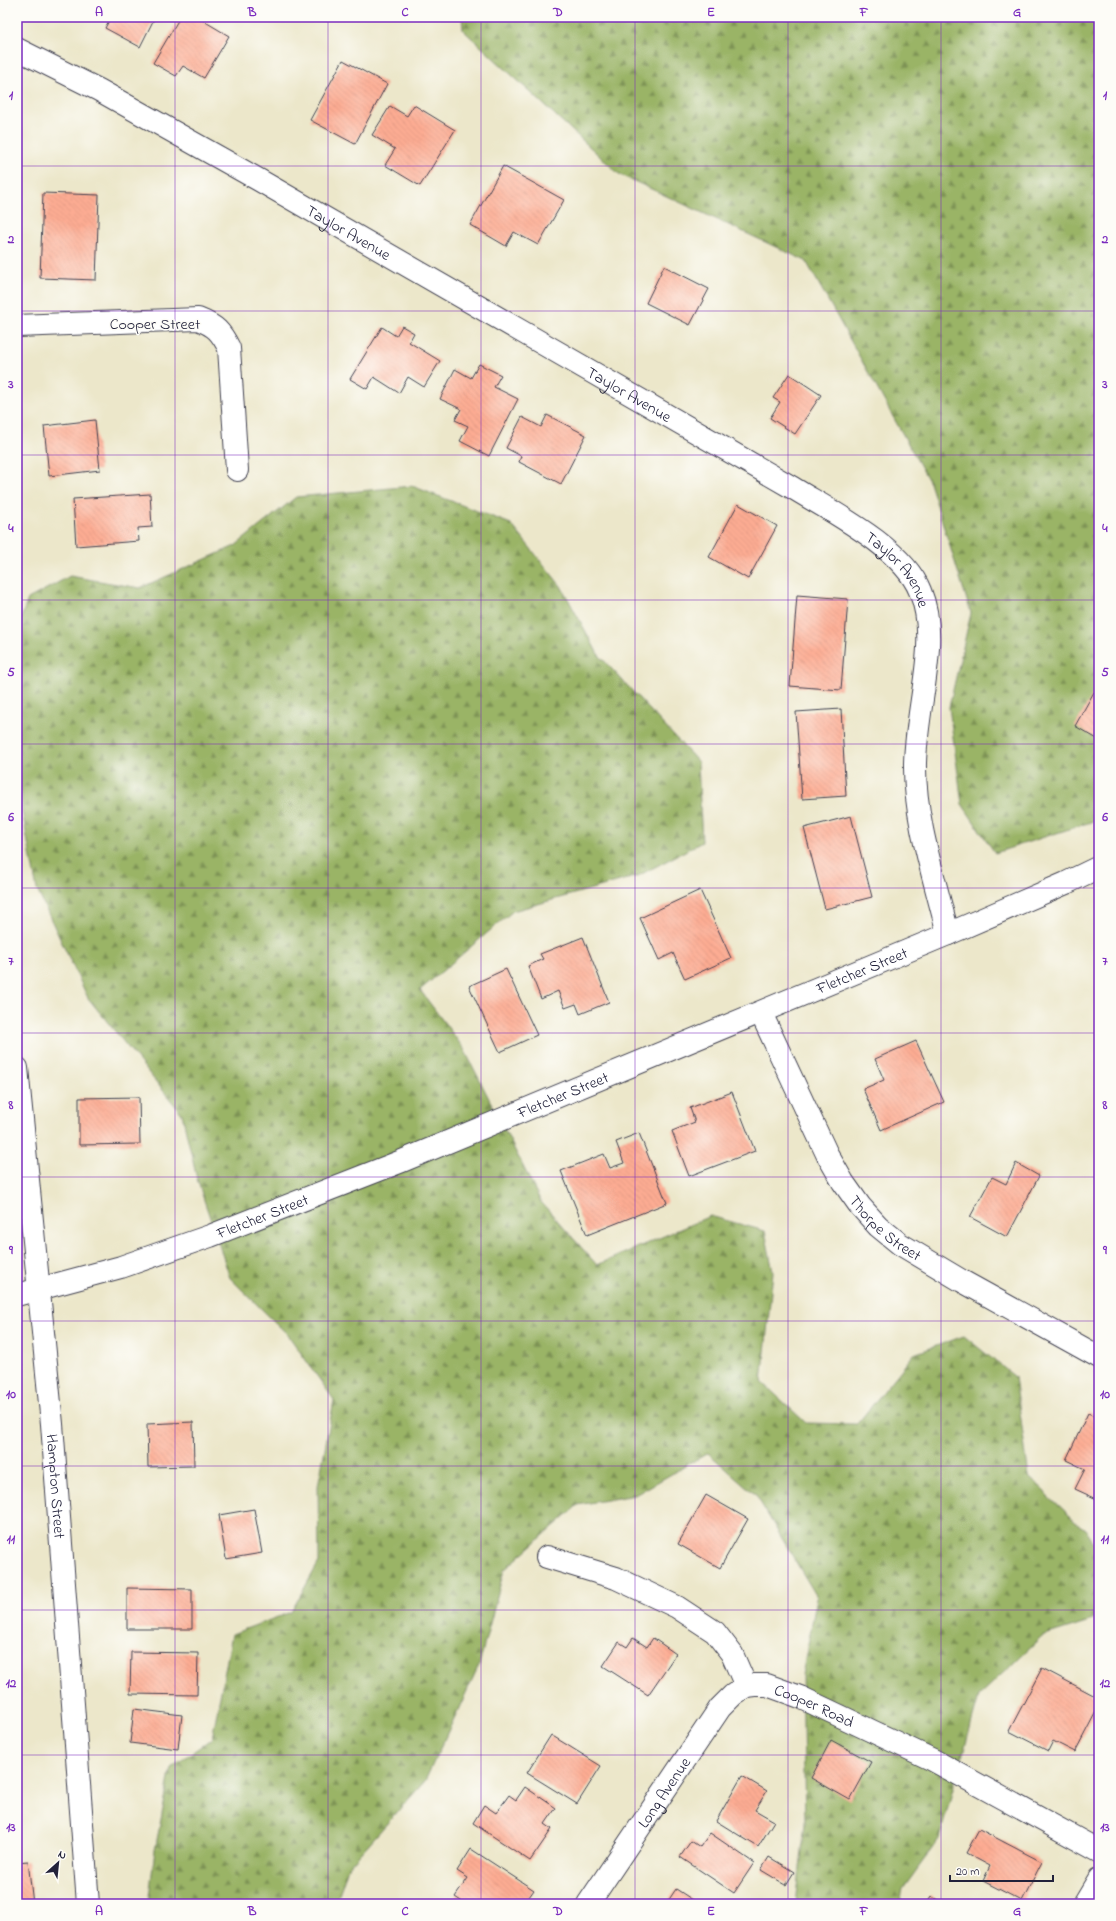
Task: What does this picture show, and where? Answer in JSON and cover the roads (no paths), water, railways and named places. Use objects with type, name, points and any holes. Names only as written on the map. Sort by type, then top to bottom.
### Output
[{"type":"street","name":"Taylor Avenue","points":[[17,49],[99,90],[259,180],[793,488],[862,530],[901,562],[918,586],[925,607],[928,647],[915,762],[916,801],[948,934]]},
{"type":"street","name":"Cooper Street","points":[[17,326],[198,319],[212,325],[222,336],[229,348],[237,470]]},
{"type":"street","name":"Fletcher Street","points":[[17,1295],[121,1267],[218,1233],[402,1161],[761,1013],[1066,884],[1099,867]]},
{"type":"street","name":"Thorpe Street","points":[[761,1013],[827,1154],[843,1182],[860,1206],[878,1226],[900,1244],[956,1278],[1099,1357]]},
{"type":"street","name":"Hampton Street","points":[[17,1068],[52,1424],[88,1904]]},
{"type":"street","points":[[547,1557],[616,1578],[678,1607],[715,1632],[732,1654],[746,1686]]},
{"type":"street","name":"Cooper Road","points":[[746,1686],[766,1685],[800,1696],[933,1760],[1099,1851]]},
{"type":"street","name":"Long Avenue","points":[[588,1904],[720,1708],[732,1695],[746,1686]]},
{"type":"street","points":[[1084,1904],[1099,1879]]}]
